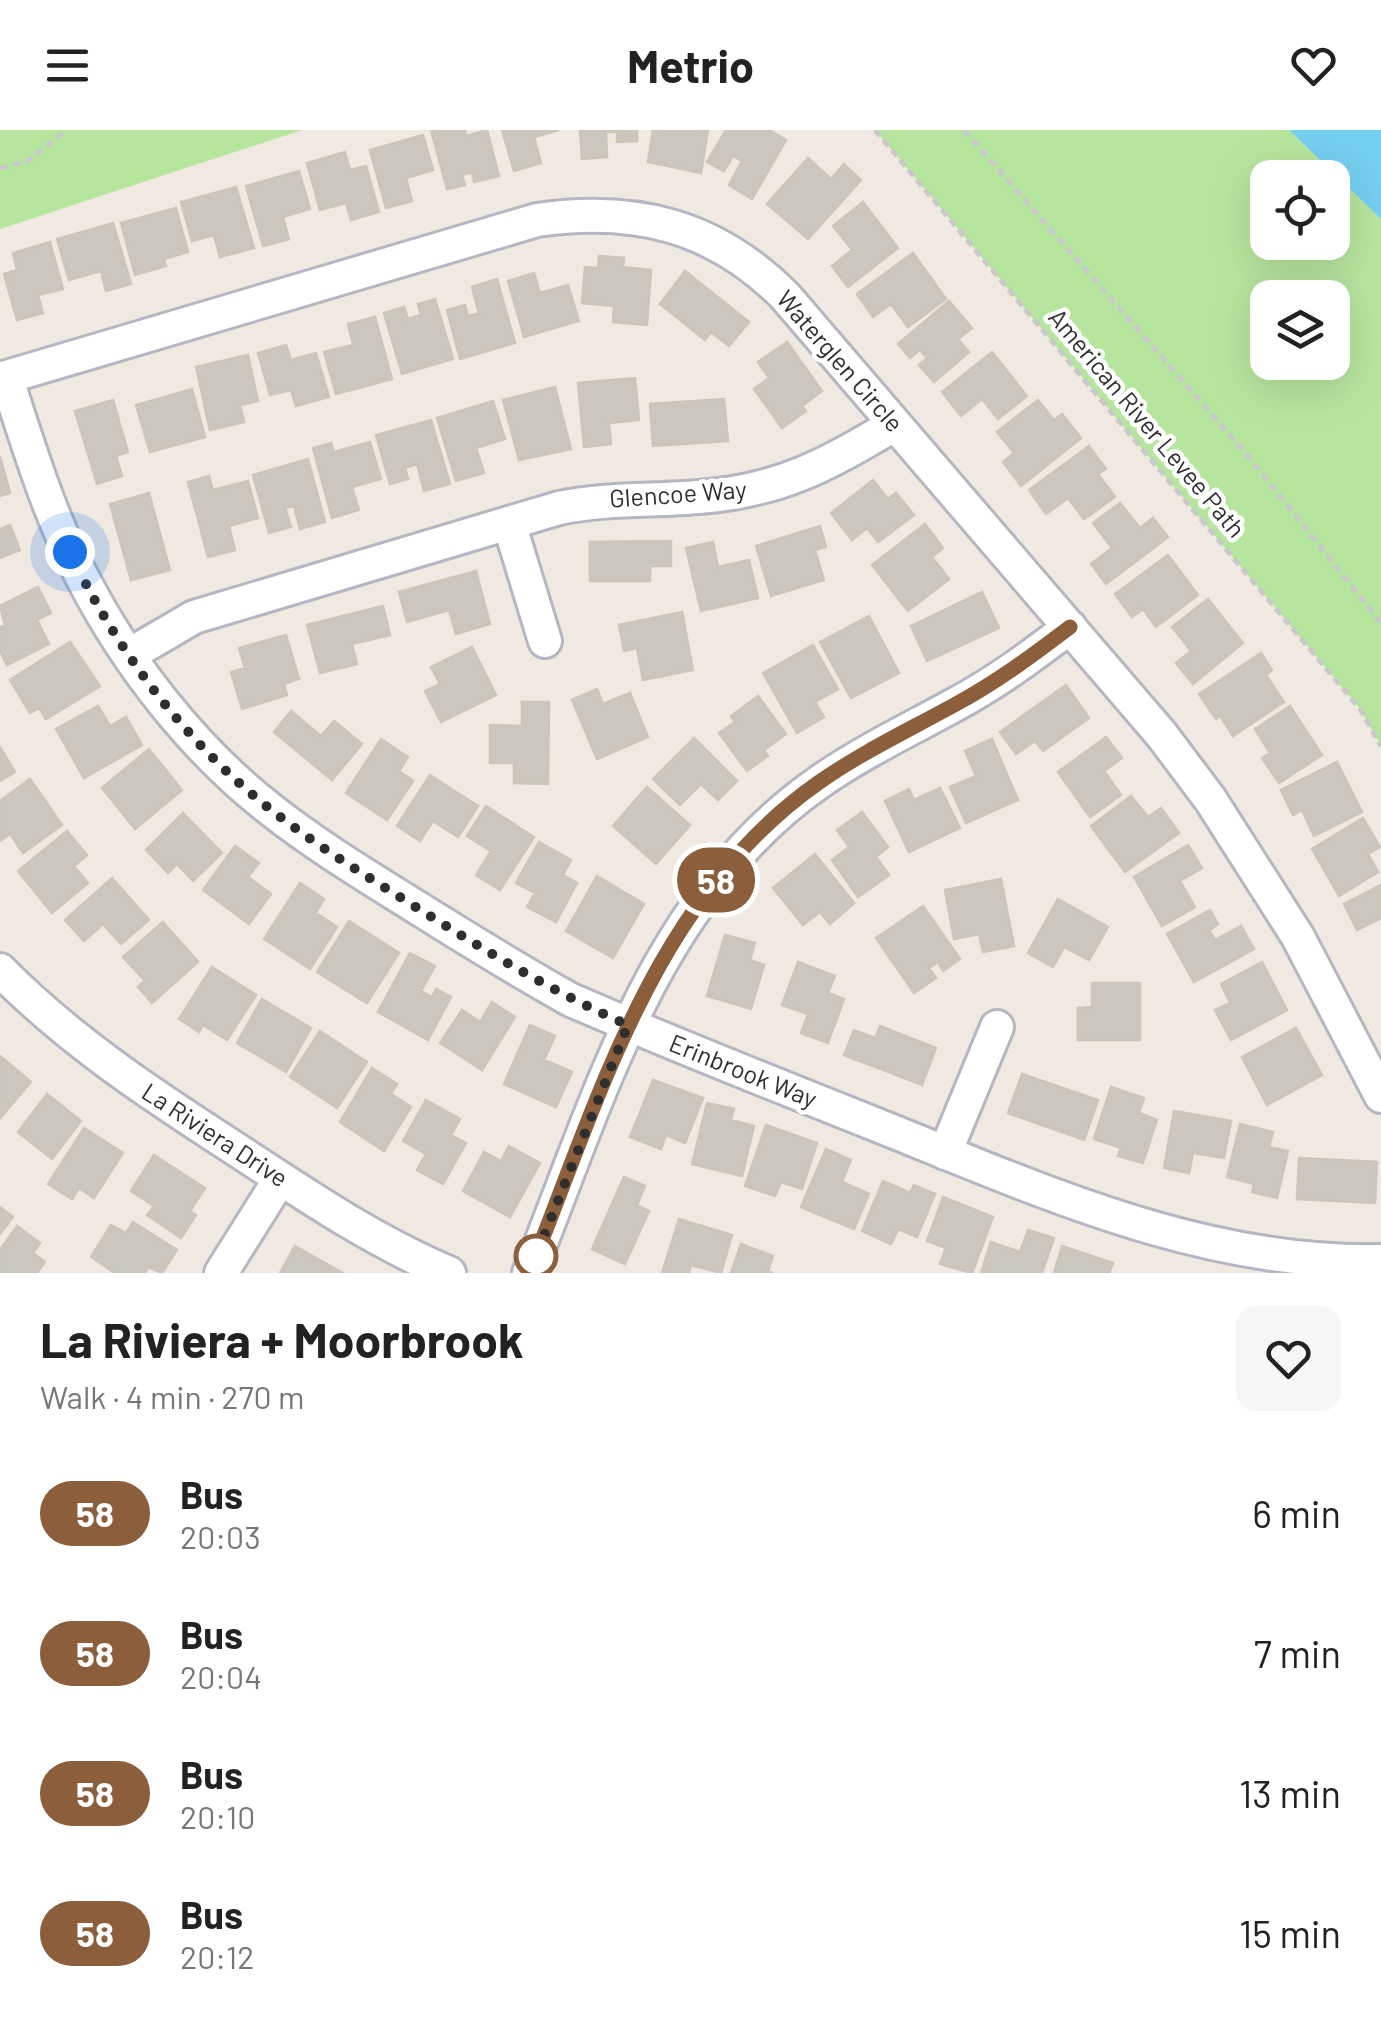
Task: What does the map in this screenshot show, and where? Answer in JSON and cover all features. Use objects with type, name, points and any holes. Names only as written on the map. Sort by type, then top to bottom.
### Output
[{"type":"street","name":"Waterglen Circle","points":[[3,378],[537,220],[609,214],[680,228],[713,242],[744,261],[784,296],[1161,734],[1256,867],[1325,985],[1381,1096]]},
{"type":"street","name":"Erinbrook Way","points":[[3,378],[59,529],[81,576],[128,655],[176,716],[230,773],[269,808],[332,854],[527,976],[628,1025],[1055,1196],[1236,1250],[1327,1262],[1381,1261]]},
{"type":"street","name":"Glencoe Way","points":[[128,655],[194,617],[593,500],[697,497],[750,490],[802,475],[835,461],[895,424]]},
{"type":"street","points":[[509,523],[544,642]]},
{"type":"street","points":[[529,1273],[628,1025],[668,946],[702,897],[768,823],[815,785],[864,752],[959,703],[1019,666],[1070,627]]},
{"type":"street","name":"La Riviera Drive","points":[[0,970],[70,1034],[129,1079],[344,1219],[449,1273]]},
{"type":"street","points":[[946,1153],[997,1026]]},
{"type":"street","points":[[222,1273],[280,1179]]},
{"type":"path","points":[[0,168],[28,161],[66,130]]},
{"type":"path","name":"American River Levee Path","points":[[875,130],[1360,709],[1381,746]]},
{"type":"path","points":[[964,130],[1248,456],[1381,623]]},
{"type":"green space","points":[[0,130],[302,130],[0,229]]},
{"type":"green space","points":[[875,130],[1289,130],[1320,160],[1250,160],[1250,260],[1350,260],[1350,189],[1381,219],[1381,746],[1360,709]]},
{"type":"water","points":[[1289,130],[1381,130],[1381,219],[1350,189],[1350,160],[1320,160]]},
{"type":"building","points":[[431,130],[465,130],[466,136],[487,130],[499,176],[474,182],[472,172],[462,175],[465,185],[447,189]]},
{"type":"building","points":[[502,130],[559,130],[534,137],[541,163],[514,171]]},
{"type":"building","points":[[580,130],[637,130],[637,141],[617,142],[617,132],[606,132],[607,157],[582,159]]},
{"type":"building","points":[[653,130],[708,130],[701,173],[648,162]]},
{"type":"building","points":[[726,130],[769,130],[786,140],[752,199],[729,185],[742,161],[733,156],[724,171],[707,162]]},
{"type":"building","points":[[423,135],[433,170],[406,178],[412,201],[386,208],[370,150]]},
{"type":"building","points":[[345,152],[350,170],[366,166],[379,212],[351,220],[346,203],[320,210],[307,163]]},
{"type":"building","points":[[808,158],[831,179],[844,164],[861,180],[808,239],[767,204]]},
{"type":"building","points":[[299,171],[310,209],[283,217],[289,239],[263,246],[246,186]]},
{"type":"building","points":[[236,187],[254,248],[220,257],[214,235],[192,241],[181,202]]},
{"type":"building","points":[[863,202],[898,248],[848,287],[832,266],[852,250],[833,226]]},
{"type":"building","points":[[176,208],[188,252],[164,259],[166,266],[135,275],[121,223]]},
{"type":"building","points":[[113,223],[131,284],[106,291],[101,271],[69,280],[57,239]]},
{"type":"building","points":[[50,242],[63,289],[38,295],[43,313],[17,320],[4,274],[17,270],[13,253]]},
{"type":"building","points":[[913,253],[946,299],[908,327],[891,304],[873,317],[857,294]]},
{"type":"building","points":[[599,256],[624,258],[623,267],[651,270],[647,325],[613,322],[614,306],[582,303],[585,267],[598,268]]},
{"type":"building","points":[[685,271],[749,322],[729,346],[711,332],[705,340],[660,304]]},
{"type":"building","points":[[534,273],[540,293],[568,285],[579,321],[524,337],[508,281]]},
{"type":"building","points":[[497,279],[515,343],[460,359],[447,310],[465,305],[468,316],[479,313],[472,287]]},
{"type":"building","points":[[435,299],[453,359],[402,374],[384,313],[404,307],[408,319],[421,315],[418,304]]},
{"type":"building","points":[[949,301],[972,328],[958,339],[969,352],[934,382],[919,365],[927,358],[920,350],[910,358],[898,344]]},
{"type":"building","points":[[375,317],[392,379],[336,394],[324,352],[353,345],[348,324]]},
{"type":"building","points":[[787,342],[822,391],[802,406],[806,411],[782,428],[754,389],[769,378],[758,362]]},
{"type":"building","points":[[286,345],[291,360],[316,353],[329,397],[296,406],[291,390],[270,395],[258,353]]},
{"type":"building","points":[[992,352],[1027,396],[998,419],[982,399],[961,416],[942,392]]},
{"type":"building","points":[[248,355],[258,401],[240,405],[244,422],[210,430],[196,367]]},
{"type":"building","points":[[635,378],[639,420],[609,423],[611,444],[584,447],[578,383]]},
{"type":"building","points":[[555,387],[571,449],[519,460],[503,400]]},
{"type":"building","points":[[192,389],[205,437],[150,452],[136,405]]},
{"type":"building","points":[[724,399],[728,441],[653,446],[650,404]]},
{"type":"building","points":[[113,400],[128,452],[116,456],[122,476],[97,484],[75,411]]},
{"type":"building","points":[[1038,400],[1054,420],[1062,414],[1081,438],[1021,486],[1003,462],[1014,453],[997,432]]},
{"type":"building","points":[[493,401],[505,439],[476,448],[484,473],[456,481],[437,418]]},
{"type":"building","points":[[431,420],[450,484],[424,491],[417,464],[405,468],[408,479],[390,484],[376,435]]},
{"type":"building","points":[[370,442],[381,479],[352,487],[359,510],[332,518],[313,448],[331,443],[334,452]]},
{"type":"building","points":[[1089,446],[1106,469],[1098,474],[1115,497],[1084,519],[1068,498],[1046,514],[1029,490]]},
{"type":"building","points":[[0,456],[10,493],[0,496]]},
{"type":"building","points":[[308,459],[325,522],[300,529],[294,506],[285,508],[291,527],[269,533],[253,475]]},
{"type":"building","points":[[209,476],[213,490],[248,481],[258,518],[229,526],[235,550],[208,557],[188,482]]},
{"type":"building","points":[[873,480],[888,499],[896,493],[914,515],[878,542],[867,528],[852,540],[831,513]]},
{"type":"building","points":[[149,493],[170,570],[131,580],[110,504]]},
{"type":"building","points":[[1120,503],[1140,528],[1153,518],[1168,537],[1106,584],[1091,564],[1112,548],[1093,523]]},
{"type":"building","points":[[925,524],[943,548],[932,557],[949,579],[908,611],[872,565]]},
{"type":"building","points":[[10,525],[20,550],[0,558],[0,529]]},
{"type":"building","points":[[820,526],[826,547],[815,550],[824,580],[771,596],[756,546]]},
{"type":"building","points":[[671,541],[671,566],[650,566],[650,581],[590,581],[590,542]]},
{"type":"building","points":[[713,542],[718,567],[749,560],[758,598],[701,611],[686,548]]},
{"type":"building","points":[[1168,555],[1198,595],[1156,627],[1143,609],[1132,617],[1115,594]]},
{"type":"building","points":[[476,571],[490,624],[456,634],[449,610],[407,622],[399,592]]},
{"type":"building","points":[[38,587],[51,613],[37,620],[49,644],[7,665],[0,651],[0,627],[5,625],[0,606]]},
{"type":"building","points":[[982,592],[999,628],[927,661],[911,626]]},
{"type":"building","points":[[1208,599],[1243,643],[1193,684],[1176,663],[1191,651],[1172,627]]},
{"type":"building","points":[[383,606],[390,635],[352,644],[357,664],[320,673],[307,625]]},
{"type":"building","points":[[682,612],[693,670],[643,680],[637,648],[624,651],[619,625]]},
{"type":"building","points":[[869,616],[899,673],[851,698],[820,642]]},
{"type":"building","points":[[286,635],[299,679],[284,684],[287,695],[242,709],[231,672],[245,668],[239,648]]},
{"type":"building","points":[[70,642],[100,686],[46,719],[39,708],[30,713],[10,680]]},
{"type":"building","points":[[813,645],[838,689],[815,702],[824,717],[797,733],[763,673]]},
{"type":"building","points":[[472,647],[496,695],[441,722],[425,691],[440,684],[431,667]]},
{"type":"building","points":[[1261,653],[1272,670],[1266,675],[1284,702],[1233,736],[1199,694]]},
{"type":"building","points":[[1066,685],[1089,718],[1043,751],[1035,741],[1016,754],[1000,732]]},
{"type":"building","points":[[597,689],[603,704],[630,693],[648,737],[597,759],[572,700]]},
{"type":"building","points":[[758,696],[786,734],[764,750],[768,756],[747,771],[719,733],[735,722],[731,716]]},
{"type":"building","points":[[522,702],[549,702],[548,784],[514,783],[514,763],[490,763],[490,725],[522,726]]},
{"type":"building","points":[[98,706],[110,726],[126,717],[142,745],[84,778],[56,729]]},
{"type":"building","points":[[1290,706],[1322,755],[1279,783],[1262,758],[1270,753],[1255,729]]},
{"type":"building","points":[[291,711],[321,736],[334,721],[362,744],[332,780],[274,732]]},
{"type":"building","points":[[1106,737],[1122,758],[1104,771],[1121,795],[1090,817],[1058,772]]},
{"type":"building","points":[[694,738],[737,781],[718,800],[701,784],[680,805],[653,779]]},
{"type":"building","points":[[381,739],[408,757],[399,771],[413,781],[387,820],[346,793]]},
{"type":"building","points":[[992,739],[1018,800],[966,823],[950,787],[976,776],[965,751]]},
{"type":"building","points":[[0,747],[15,772],[0,781]]},
{"type":"building","points":[[149,749],[182,790],[135,829],[102,788]]},
{"type":"building","points":[[1337,762],[1362,812],[1314,836],[1302,810],[1293,815],[1281,790]]},
{"type":"building","points":[[430,775],[478,806],[458,837],[433,821],[420,841],[397,826]]},
{"type":"building","points":[[30,779],[62,825],[23,853],[10,834],[0,841],[0,801]]},
{"type":"building","points":[[647,787],[690,825],[656,864],[613,826]]},
{"type":"building","points":[[940,788],[960,828],[909,852],[885,801],[909,789],[914,800]]},
{"type":"building","points":[[1131,796],[1148,817],[1161,808],[1179,833],[1125,872],[1091,826]]},
{"type":"building","points":[[486,806],[534,837],[500,890],[476,875],[491,851],[467,836]]},
{"type":"building","points":[[862,812],[888,847],[876,857],[889,875],[858,897],[832,860],[849,847],[837,830]]},
{"type":"building","points":[[183,813],[222,853],[193,881],[177,864],[168,873],[146,850]]},
{"type":"building","points":[[1363,818],[1380,847],[1368,854],[1378,872],[1339,896],[1312,849]]},
{"type":"building","points":[[67,831],[87,855],[74,866],[88,883],[52,913],[18,871]]},
{"type":"building","points":[[539,842],[571,860],[563,875],[577,883],[556,922],[527,907],[535,893],[516,883]]},
{"type":"building","points":[[1188,845],[1202,868],[1180,881],[1195,907],[1162,926],[1134,877]]},
{"type":"building","points":[[235,846],[259,863],[248,877],[271,894],[249,924],[203,890]]},
{"type":"building","points":[[815,854],[854,903],[830,924],[820,912],[803,925],[773,888]]},
{"type":"building","points":[[597,876],[644,904],[613,958],[566,931]]},
{"type":"building","points":[[112,878],[149,920],[121,944],[103,924],[84,941],[65,920]]},
{"type":"building","points":[[1001,879],[1014,946],[983,952],[979,934],[954,939],[945,890]]},
{"type":"building","points":[[300,883],[324,899],[316,913],[337,927],[310,969],[264,939]]},
{"type":"building","points":[[1381,885],[1381,918],[1357,930],[1344,904]]},
{"type":"building","points":[[1058,899],[1108,927],[1089,960],[1064,947],[1053,967],[1028,953]]},
{"type":"building","points":[[923,906],[960,959],[943,971],[938,962],[929,968],[936,978],[914,993],[876,938]]},
{"type":"building","points":[[1210,910],[1218,924],[1209,930],[1215,940],[1241,926],[1254,949],[1194,982],[1167,934]]},
{"type":"building","points":[[349,921],[399,953],[367,1003],[317,972]]},
{"type":"building","points":[[163,922],[198,962],[152,1003],[138,987],[145,981],[123,957]]},
{"type":"building","points":[[725,935],[755,943],[750,960],[764,965],[751,1009],[707,996]]},
{"type":"building","points":[[410,953],[435,966],[421,991],[432,997],[436,989],[451,997],[428,1040],[378,1012]]},
{"type":"building","points":[[798,962],[835,976],[828,993],[844,999],[828,1043],[801,1033],[808,1014],[782,1005]]},
{"type":"building","points":[[1262,962],[1287,1010],[1231,1040],[1215,1010],[1230,1003],[1221,984]]},
{"type":"building","points":[[212,967],[256,995],[227,1040],[203,1025],[199,1032],[179,1019]]},
{"type":"building","points":[[1092,983],[1140,983],[1140,1040],[1078,1040],[1078,1008],[1092,1007]]},
{"type":"building","points":[[262,999],[311,1028],[286,1072],[237,1043]]},
{"type":"building","points":[[492,1002],[515,1017],[482,1070],[440,1043],[462,1010],[480,1022]]},
{"type":"building","points":[[530,1025],[555,1036],[544,1060],[572,1072],[556,1107],[504,1084]]},
{"type":"building","points":[[880,1026],[936,1048],[922,1085],[844,1055],[854,1030],[875,1038]]},
{"type":"building","points":[[1296,1028],[1322,1075],[1267,1105],[1242,1057]]},
{"type":"building","points":[[320,1031],[367,1062],[337,1108],[290,1077]]},
{"type":"building","points":[[0,1056],[31,1082],[0,1118]]},
{"type":"building","points":[[372,1068],[397,1084],[391,1094],[411,1107],[384,1151],[340,1122]]},
{"type":"building","points":[[1022,1074],[1098,1100],[1084,1140],[1008,1113]]},
{"type":"building","points":[[653,1080],[703,1098],[685,1143],[666,1135],[661,1149],[630,1137]]},
{"type":"building","points":[[1111,1087],[1144,1098],[1139,1113],[1157,1120],[1143,1163],[1118,1156],[1121,1148],[1094,1139]]},
{"type":"building","points":[[47,1094],[81,1121],[52,1159],[18,1132]]},
{"type":"building","points":[[426,1100],[460,1119],[451,1135],[466,1143],[443,1184],[417,1170],[426,1154],[403,1141]]},
{"type":"building","points":[[707,1103],[734,1109],[731,1120],[754,1126],[742,1176],[692,1164]]},
{"type":"building","points":[[1174,1111],[1231,1121],[1224,1158],[1193,1153],[1189,1173],[1164,1168]]},
{"type":"building","points":[[1240,1124],[1273,1132],[1269,1147],[1288,1151],[1277,1198],[1252,1192],[1254,1184],[1227,1177]]},
{"type":"building","points":[[766,1125],[817,1143],[802,1189],[781,1182],[775,1196],[745,1186]]},
{"type":"building","points":[[84,1128],[123,1153],[94,1198],[79,1188],[72,1199],[48,1184]]},
{"type":"building","points":[[509,1146],[540,1163],[510,1217],[463,1191],[484,1152],[501,1161]]},
{"type":"building","points":[[826,1149],[851,1160],[842,1182],[869,1194],[854,1229],[801,1207]]},
{"type":"building","points":[[154,1155],[205,1188],[190,1211],[196,1215],[181,1238],[147,1215],[154,1206],[131,1191]]},
{"type":"building","points":[[1299,1158],[1377,1162],[1375,1203],[1297,1199]]},
{"type":"building","points":[[624,1177],[645,1186],[637,1205],[649,1211],[625,1264],[592,1249]]},
{"type":"building","points":[[883,1181],[910,1193],[914,1185],[935,1194],[917,1237],[898,1229],[891,1244],[862,1231]]},
{"type":"building","points":[[943,1197],[993,1217],[972,1273],[940,1264],[946,1248],[927,1241]]},
{"type":"building","points":[[0,1207],[13,1217],[0,1234]]},
{"type":"building","points":[[679,1219],[732,1235],[721,1273],[691,1265],[689,1273],[662,1273]]},
{"type":"building","points":[[133,1222],[177,1250],[162,1273],[148,1267],[145,1273],[115,1273],[91,1257],[111,1225],[126,1233]]},
{"type":"building","points":[[17,1226],[40,1243],[33,1253],[45,1262],[37,1273],[0,1273],[0,1250]]},
{"type":"building","points":[[1028,1230],[1054,1238],[1042,1273],[981,1273],[991,1242],[1020,1252]]},
{"type":"building","points":[[741,1244],[773,1256],[768,1271],[773,1273],[731,1273]]},
{"type":"building","points":[[295,1246],[343,1273],[280,1273]]},
{"type":"building","points":[[1062,1246],[1113,1263],[1109,1273],[1054,1273]]},
{"type":"bus line","name":"58","points":[[529,1273],[640,998],[668,946],[727,866],[768,823],[815,785],[864,752],[959,703],[1019,666],[1070,627]]},
{"type":"route","points":[[70,552],[107,621],[152,686],[230,773],[269,808],[332,854],[527,976],[628,1025],[536,1256]]}]
